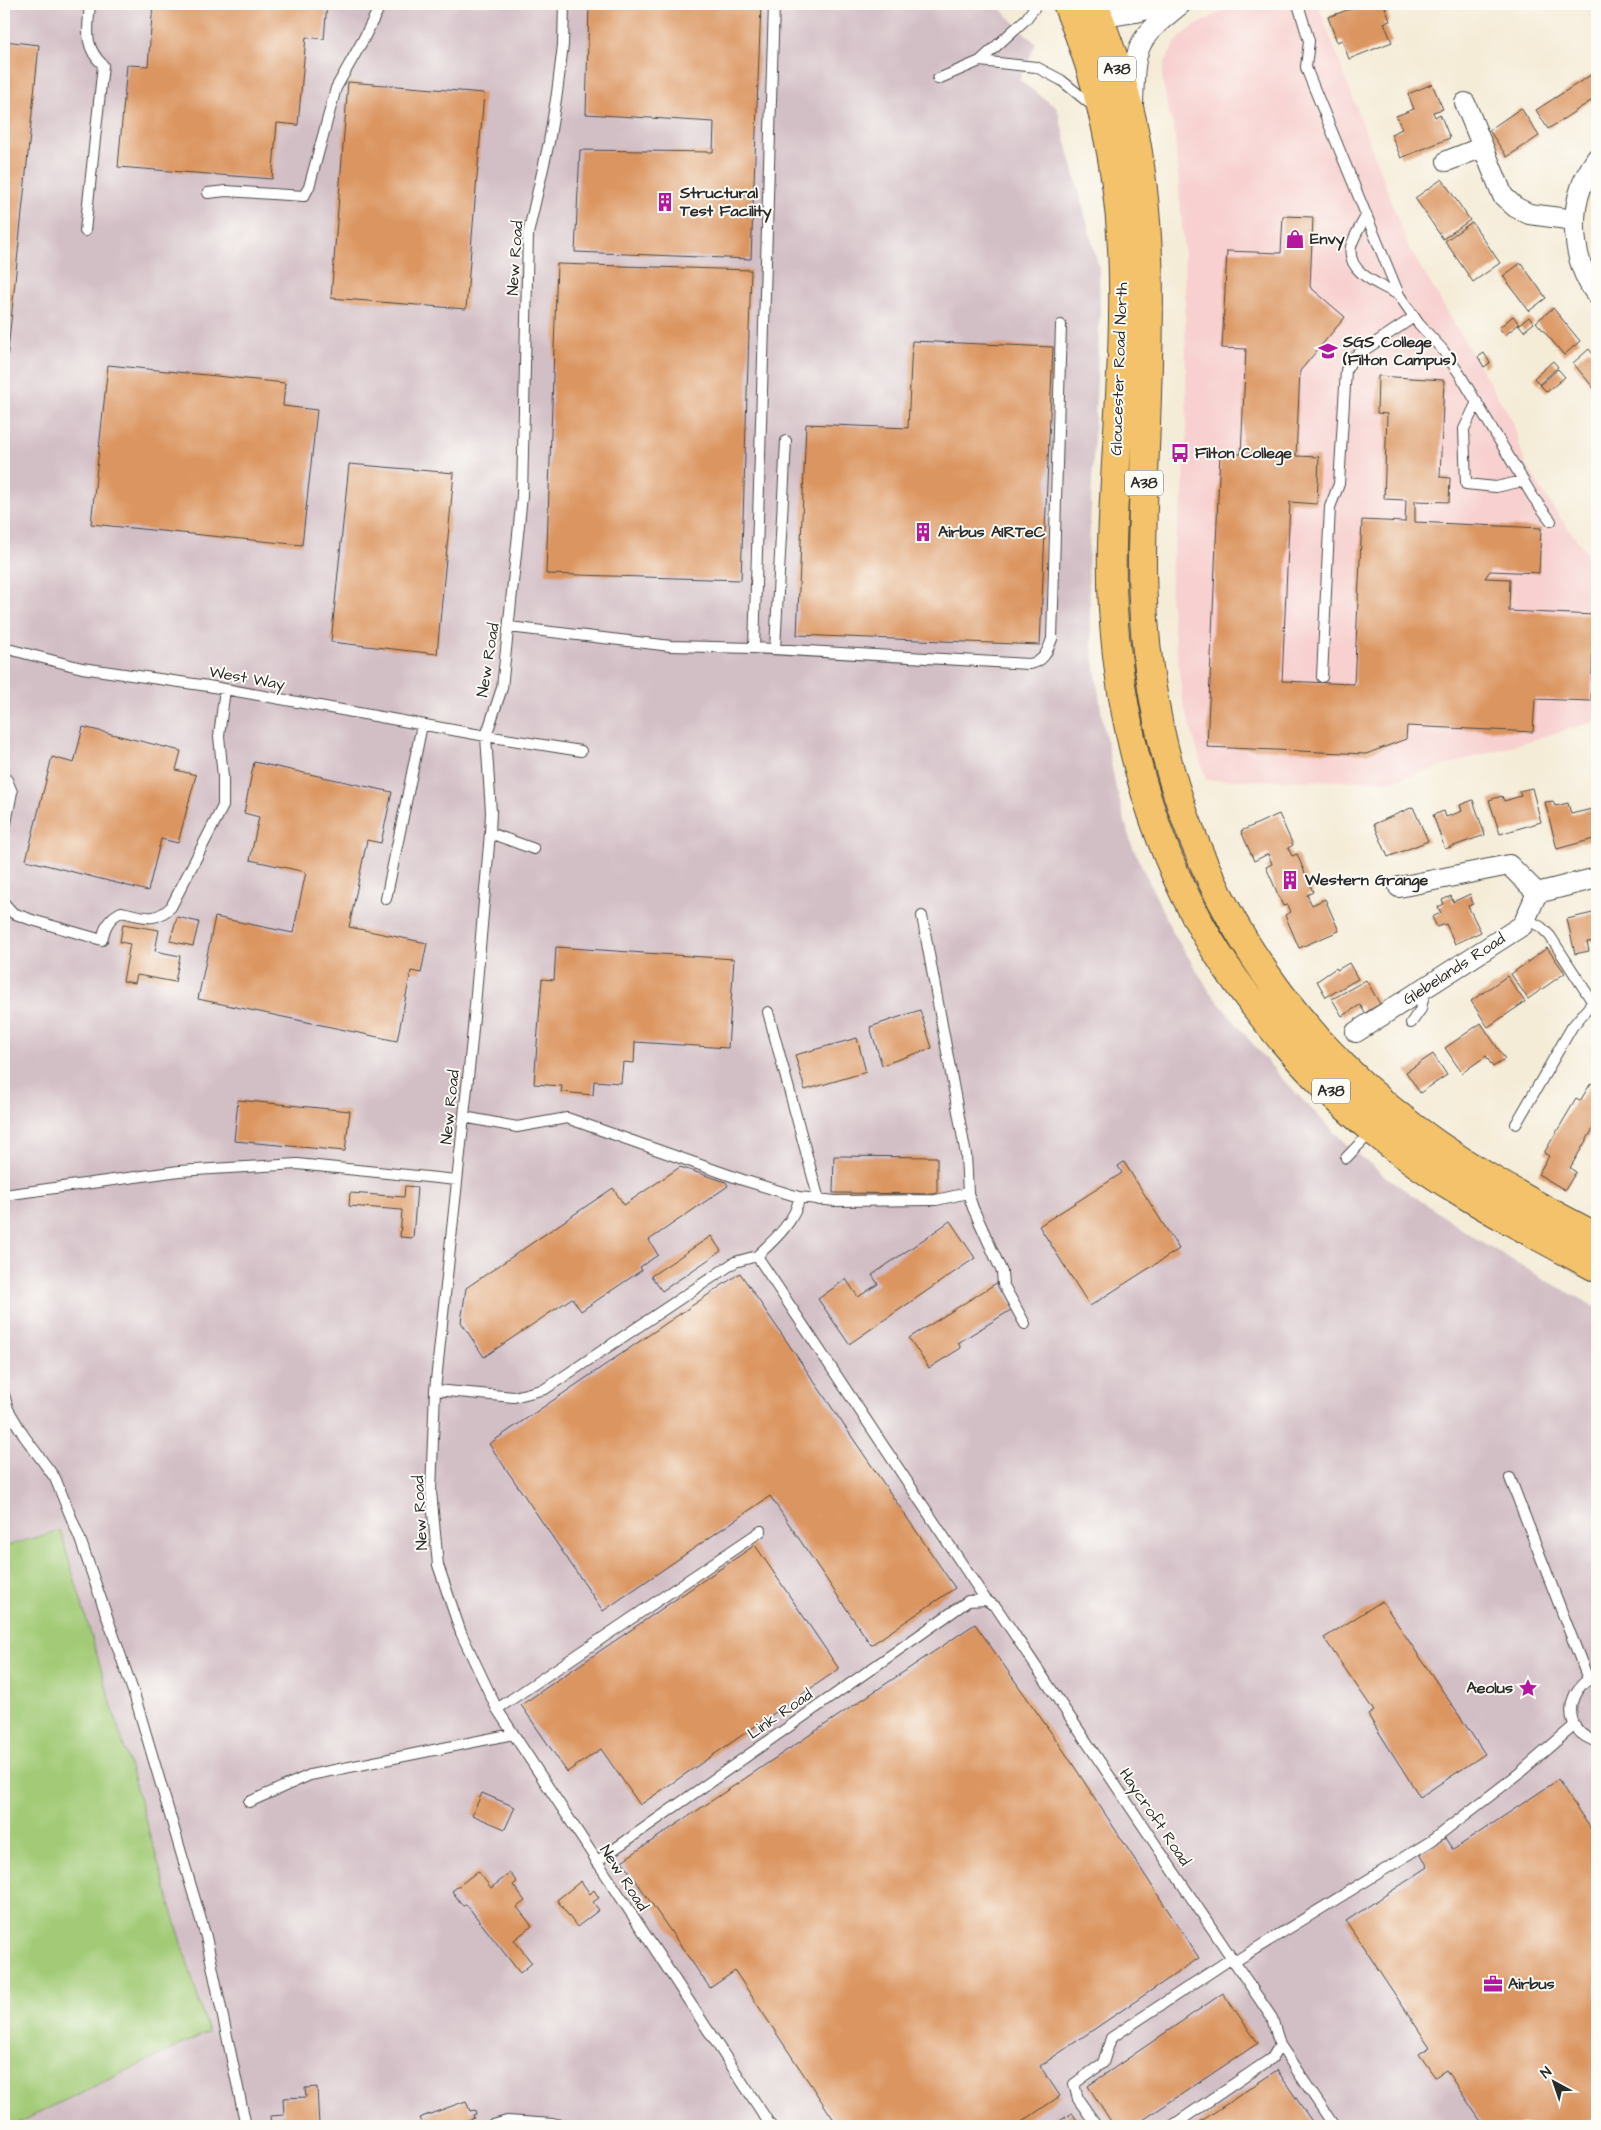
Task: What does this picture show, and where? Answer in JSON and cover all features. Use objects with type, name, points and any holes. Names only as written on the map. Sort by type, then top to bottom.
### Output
[{"type":"main road","name":"Gloucester Road North","points":[[1083,12],[1092,72],[1103,114],[1115,179],[1122,248],[1123,326],[1112,546],[1112,584],[1118,656],[1137,758],[1166,849],[1193,911],[1245,993],[1277,1033],[1320,1080],[1372,1130],[1417,1164],[1476,1202],[1597,1268]]},
{"type":"main road","name":"Gloucester Road North","points":[[1083,12],[1126,95],[1145,210],[1149,282],[1142,565],[1147,660],[1166,754],[1202,862],[1233,924],[1270,982],[1308,1029],[1366,1088],[1406,1121],[1464,1163],[1514,1193],[1597,1237]]},
{"type":"street","points":[[1083,12],[1136,12],[1167,4]]},
{"type":"street","points":[[1132,123],[1134,71],[1139,45],[1154,26],[1181,4]]},
{"type":"street","points":[[1465,103],[1503,196],[1516,207],[1529,214],[1575,220]]},
{"type":"street","points":[[1447,161],[1483,147]]},
{"type":"street","points":[[1597,158],[1581,186],[1575,220],[1575,234],[1580,260],[1590,284],[1597,294]]},
{"type":"street","points":[[1399,887],[1508,865],[1538,892],[1597,878]]},
{"type":"street","name":"Glebelands Road","points":[[1356,1032],[1523,925],[1538,892]]},
{"type":"lane","points":[[85,231],[103,65],[94,56],[88,39],[90,4]]},
{"type":"lane","name":"New Road","points":[[564,4],[563,45],[557,93],[549,142],[528,234],[522,496],[502,688],[486,736],[491,812],[490,833],[464,1117],[435,1390],[431,1491],[438,1565],[461,1633],[497,1709],[771,2126]]},
{"type":"lane","points":[[754,648],[774,4]]},
{"type":"lane","points":[[938,79],[980,61],[1026,19],[1037,4]]},
{"type":"lane","points":[[1298,4],[1309,41],[1306,67],[1308,73],[1399,295],[1414,317],[1442,348],[1477,402],[1523,481],[1550,521]]},
{"type":"lane","points":[[208,193],[226,191],[304,196],[309,187],[336,88],[378,10]]},
{"type":"lane","points":[[980,61],[1036,67],[1061,80],[1103,114]]},
{"type":"lane","points":[[1366,216],[1351,246],[1350,256],[1355,267],[1363,275],[1399,295]]},
{"type":"lane","points":[[1322,677],[1330,507],[1339,484],[1346,370],[1354,357],[1414,317]]},
{"type":"lane","points":[[508,627],[672,646],[754,648],[1037,663],[1045,656],[1052,639],[1061,325]]},
{"type":"lane","points":[[1477,402],[1464,429],[1466,484],[1496,488],[1523,481]]},
{"type":"lane","points":[[775,649],[786,441]]},
{"type":"lane","name":"West Way","points":[[4,649],[82,668],[225,689],[422,725],[581,751]]},
{"type":"lane","points":[[4,903],[13,913],[102,940],[104,929],[112,917],[121,912],[153,918],[161,916],[171,907],[223,806],[223,777],[219,736],[225,689]]},
{"type":"lane","points":[[386,898],[422,725]]},
{"type":"lane","points":[[4,778],[8,780],[12,792],[4,833]]},
{"type":"lane","points":[[490,833],[534,849]]},
{"type":"lane","points":[[922,916],[966,1155],[968,1194],[1002,1272],[1003,1284],[1025,1324]]},
{"type":"lane","points":[[1516,1124],[1572,1026],[1595,1003],[1546,931],[1526,919]]},
{"type":"lane","points":[[1411,1023],[1421,1009],[1425,988]]},
{"type":"lane","points":[[768,1012],[819,1200]]},
{"type":"lane","points":[[464,1117],[517,1127],[567,1118],[799,1198],[819,1200],[936,1200],[968,1194]]},
{"type":"lane","points":[[1346,1158],[1372,1130]]},
{"type":"lane","points":[[4,1195],[180,1171],[297,1164],[457,1180]]},
{"type":"lane","points":[[435,1390],[514,1397],[545,1389],[735,1262],[757,1256],[787,1224],[798,1205],[799,1198]]},
{"type":"lane","name":"Haycroft Road","points":[[757,1256],[986,1600],[996,1607],[1272,2018],[1280,2044],[1334,2126]]},
{"type":"lane","points":[[4,1394],[8,1409],[24,1436],[55,1478],[80,1539],[135,1698],[206,1937],[246,2126]]},
{"type":"lane","points":[[1510,1478],[1593,1677],[1580,1685],[1574,1694],[1571,1709],[1575,1724],[1582,1734],[1597,1741]]},
{"type":"lane","points":[[497,1709],[761,1531]]},
{"type":"lane","name":"Link Road","points":[[596,1862],[968,1601],[986,1600]]},
{"type":"lane","points":[[1097,2126],[1078,2099],[1074,2084],[1103,2063],[1111,2038],[1233,1960],[1431,1841],[1517,1775],[1575,1724]]},
{"type":"lane","points":[[249,1802],[310,1775],[513,1734]]},
{"type":"lane","points":[[1172,2126],[1272,2058],[1280,2044]]},
{"type":"lane","points":[[490,2126],[507,2121],[583,2126]]},
{"type":"shaded area","name":"Airbus","points":[[4,4],[1000,4],[1001,9],[1036,44],[1019,80],[1057,108],[1099,268],[1100,311],[1088,569],[1092,646],[1102,717],[1116,788],[1131,843],[1172,931],[1210,992],[1281,1078],[1345,1143],[1385,1176],[1472,1236],[1597,1308],[1597,2126],[11,2126],[208,2032],[59,1530],[4,1547]]},
{"type":"shaded area","name":"SGS College (Filton Campus)","points":[[1235,4],[1318,4],[1408,246],[1513,422],[1525,464],[1556,512],[1597,566],[1597,721],[1392,781],[1206,780],[1183,702],[1170,599],[1172,559],[1183,493],[1187,436],[1184,251],[1174,127],[1168,111],[1162,77],[1165,62],[1177,40],[1190,29]]},
{"type":"green space","points":[[60,1530],[208,2032],[11,2126],[4,2126],[4,1547]]},
{"type":"building","points":[[153,4],[327,4],[324,39],[306,37],[298,125],[277,123],[272,179],[118,167],[127,65],[148,66]]},
{"type":"building","points":[[589,4],[761,4],[751,259],[575,252],[580,150],[713,152],[714,122],[586,114]]},
{"type":"building","points":[[1364,4],[1384,4],[1390,21],[1384,23],[1392,42],[1349,59],[1342,40],[1337,42],[1328,17]]},
{"type":"building","points":[[4,41],[39,45],[5,380],[4,380]]},
{"type":"building","points":[[1597,71],[1597,97],[1548,129],[1536,110]]},
{"type":"building","points":[[348,82],[484,93],[466,309],[331,298]]},
{"type":"building","points":[[1432,84],[1443,109],[1433,112],[1435,117],[1440,114],[1450,138],[1401,158],[1391,134],[1402,129],[1396,116],[1414,109],[1408,94]]},
{"type":"building","points":[[1521,108],[1539,136],[1507,157],[1489,130]]},
{"type":"building","points":[[1442,179],[1470,220],[1443,239],[1415,198]]},
{"type":"building","points":[[1283,216],[1313,217],[1310,287],[1345,317],[1300,371],[1296,456],[1319,457],[1317,504],[1290,502],[1282,681],[1354,684],[1362,520],[1405,522],[1406,500],[1384,499],[1387,414],[1377,413],[1378,376],[1444,380],[1440,477],[1450,478],[1449,502],[1415,501],[1415,522],[1541,528],[1539,573],[1490,571],[1485,578],[1510,579],[1509,611],[1594,615],[1591,701],[1535,699],[1533,732],[1407,726],[1406,739],[1366,754],[1207,747],[1220,453],[1241,454],[1246,349],[1222,348],[1227,251],[1281,253]]},
{"type":"building","points":[[1472,222],[1500,263],[1473,282],[1445,241]]},
{"type":"building","points":[[1521,263],[1546,298],[1529,311],[1503,276]]},
{"type":"building","points":[[557,264],[751,270],[741,580],[546,574]]},
{"type":"building","points":[[1553,308],[1580,341],[1564,355],[1536,322]]},
{"type":"building","points":[[1513,316],[1519,324],[1505,335],[1499,328]]},
{"type":"building","points":[[1529,317],[1534,323],[1524,331],[1519,325]]},
{"type":"building","name":"Airbus AIRTeC","points":[[912,341],[1053,347],[1040,645],[797,635],[806,424],[908,428]]},
{"type":"building","points":[[1589,349],[1597,359],[1597,392],[1573,363]]},
{"type":"building","points":[[1484,353],[1490,363],[1484,367],[1478,357]]},
{"type":"building","points":[[1553,361],[1558,367],[1539,384],[1534,378]]},
{"type":"building","points":[[108,365],[285,383],[283,406],[317,410],[302,545],[91,524]]},
{"type":"building","points":[[1558,369],[1565,377],[1547,392],[1540,385]]},
{"type":"building","points":[[349,464],[454,473],[437,654],[331,642]]},
{"type":"building","points":[[83,727],[181,751],[176,770],[196,775],[178,843],[161,839],[148,891],[26,860],[52,757],[74,763]]},
{"type":"building","points":[[254,762],[392,792],[381,843],[367,840],[349,927],[427,943],[421,973],[411,971],[397,1041],[198,999],[215,917],[293,933],[306,872],[250,860],[259,817],[244,813]]},
{"type":"building","points":[[1532,788],[1541,822],[1500,834],[1489,800],[1502,796],[1504,801],[1521,796],[1519,791]]},
{"type":"building","points":[[1473,800],[1485,835],[1445,849],[1433,815],[1444,811],[1446,817],[1462,811],[1460,805]]},
{"type":"building","points":[[1553,801],[1555,806],[1568,803],[1571,814],[1592,809],[1597,838],[1557,849],[1545,802]]},
{"type":"building","points":[[1413,807],[1428,841],[1388,857],[1374,824]]},
{"type":"building","name":"Western Grange","points":[[1279,814],[1293,845],[1288,848],[1292,856],[1297,854],[1313,892],[1307,895],[1312,905],[1325,899],[1339,931],[1299,948],[1285,915],[1291,912],[1288,905],[1283,906],[1266,867],[1272,864],[1268,854],[1254,861],[1241,831]]},
{"type":"building","points":[[1470,894],[1473,904],[1468,906],[1481,932],[1455,944],[1446,924],[1437,927],[1432,917],[1441,913],[1438,907],[1444,904],[1442,900],[1451,896],[1453,902]]},
{"type":"building","points":[[1597,912],[1597,941],[1587,942],[1589,951],[1575,954],[1567,919]]},
{"type":"building","points":[[177,917],[199,922],[193,946],[170,941]]},
{"type":"building","points":[[123,924],[159,930],[155,951],[180,956],[175,982],[137,975],[135,983],[123,981],[130,944],[120,942]]},
{"type":"building","points":[[556,947],[734,959],[728,1048],[635,1042],[634,1063],[623,1062],[621,1083],[594,1081],[593,1095],[561,1092],[562,1086],[534,1084],[542,979],[554,980]]},
{"type":"building","points":[[1547,948],[1565,973],[1528,999],[1511,974]]},
{"type":"building","points":[[1349,963],[1358,979],[1326,997],[1317,981],[1336,968],[1337,970]]},
{"type":"building","points":[[1507,976],[1525,1002],[1488,1027],[1471,1001]]},
{"type":"building","points":[[1366,980],[1380,1004],[1365,1013],[1360,1005],[1342,1016],[1332,999]]},
{"type":"building","points":[[920,1010],[932,1048],[882,1065],[870,1027]]},
{"type":"building","points":[[1481,1023],[1505,1059],[1493,1067],[1486,1056],[1462,1073],[1445,1048]]},
{"type":"building","points":[[857,1038],[866,1072],[805,1090],[795,1055]]},
{"type":"building","points":[[1433,1054],[1447,1075],[1420,1093],[1406,1072]]},
{"type":"building","points":[[1591,1083],[1597,1087],[1597,1122],[1570,1168],[1576,1172],[1565,1190],[1538,1174],[1549,1156],[1544,1153],[1576,1099],[1580,1101]]},
{"type":"building","points":[[238,1100],[350,1111],[345,1151],[234,1141]]},
{"type":"building","points":[[834,1156],[937,1157],[937,1194],[833,1193]]},
{"type":"building","points":[[1124,1162],[1179,1249],[1090,1306],[1039,1226],[1122,1173],[1118,1166]]},
{"type":"building","points":[[680,1167],[726,1182],[728,1186],[649,1240],[658,1255],[640,1267],[642,1270],[581,1311],[572,1298],[484,1357],[461,1322],[466,1288],[613,1188],[624,1205]]},
{"type":"building","points":[[405,1186],[417,1187],[413,1238],[400,1237],[402,1210],[349,1206],[350,1193],[404,1197]]},
{"type":"building","points":[[950,1221],[975,1258],[849,1344],[818,1299],[846,1279],[858,1297],[878,1284],[872,1275]]},
{"type":"building","points":[[711,1236],[721,1251],[662,1291],[651,1276]]},
{"type":"building","points":[[740,1273],[955,1588],[871,1645],[770,1496],[603,1611],[489,1444]]},
{"type":"building","points":[[998,1282],[1014,1308],[958,1343],[961,1348],[929,1368],[909,1338]]},
{"type":"building","points":[[755,1545],[839,1669],[640,1805],[601,1749],[567,1772],[521,1705]]},
{"type":"building","points":[[1382,1601],[1485,1754],[1420,1797],[1368,1715],[1374,1711],[1324,1638]]},
{"type":"building","points":[[975,1624],[1064,1751],[1199,1958],[1040,2066],[1060,2096],[1016,2126],[838,2126],[735,1971],[710,1988],[622,1861]]},
{"type":"building","name":"Airbus","points":[[1558,1780],[1597,1838],[1597,2118],[1596,2116],[1580,2126],[1484,2126],[1446,2070],[1435,2077],[1419,2054],[1430,2047],[1346,1921],[1428,1867],[1420,1854],[1445,1838],[1453,1850]]},
{"type":"building","points":[[482,1793],[515,1807],[505,1829],[472,1815]]},
{"type":"building","points":[[478,1871],[491,1888],[510,1873],[517,1882],[513,1885],[525,1901],[517,1907],[532,1926],[514,1940],[532,1963],[520,1973],[466,1904],[463,1906],[452,1891]]},
{"type":"building","points":[[581,1881],[590,1894],[594,1890],[599,1898],[593,1902],[599,1910],[577,1927],[557,1900]]},
{"type":"building","points":[[1223,1993],[1258,2043],[1134,2126],[1114,2126],[1088,2086]]},
{"type":"building","points":[[1277,2070],[1315,2126],[1194,2126]]},
{"type":"building","points":[[317,2087],[319,2126],[271,2126],[270,2116],[284,2115],[283,2098],[306,2097],[305,2088]]},
{"type":"building","points":[[466,2101],[470,2111],[475,2110],[474,2118],[450,2126],[423,2126],[419,2118]]},
{"type":"building","points":[[1072,2113],[1081,2126],[1052,2126]]},
{"type":"place","name":"Structural Test Facility","points":[[665,202]]},
{"type":"place","name":"Envy","points":[[1295,239]]},
{"type":"place","name":"SGS College (Filton Campus)","points":[[1328,351]]},
{"type":"place","name":"Filton College","points":[[1180,453]]},
{"type":"place","name":"Airbus AIRTeC","points":[[923,532]]},
{"type":"place","name":"Western Grange","points":[[1290,880]]},
{"type":"place","name":"Aeolus","points":[[1528,1688]]},
{"type":"place","name":"Airbus","points":[[1493,1984]]}]
